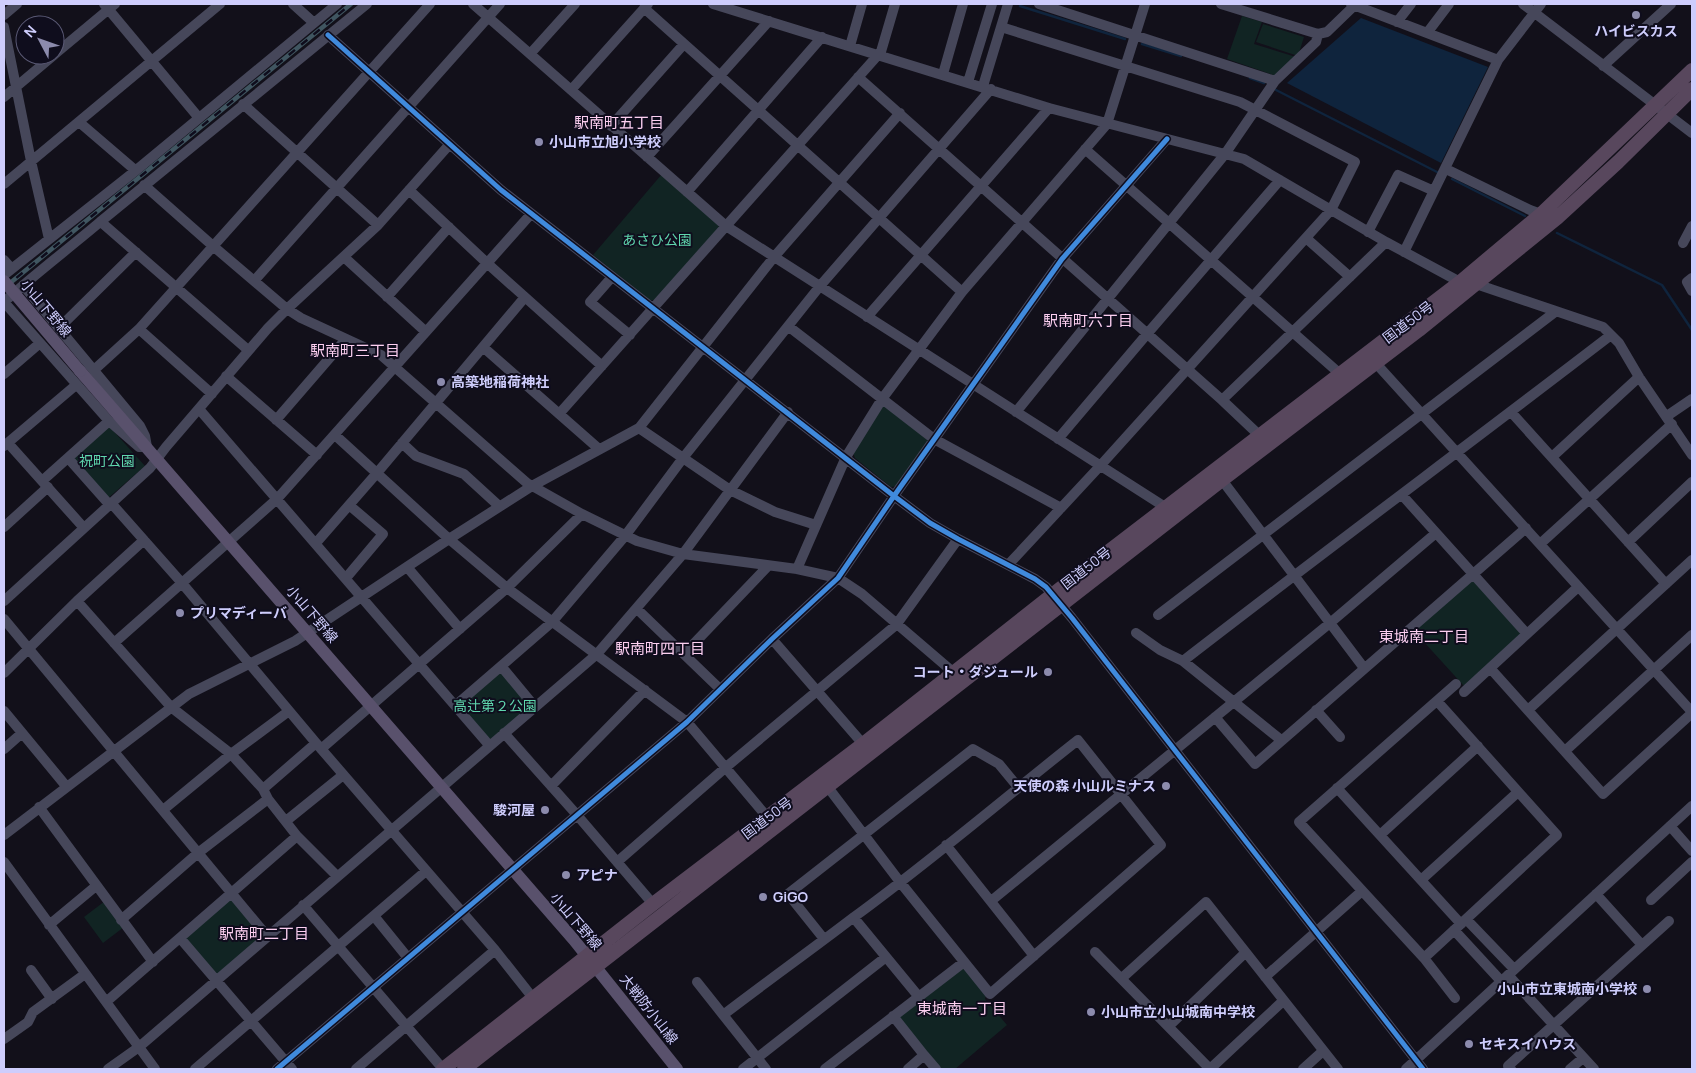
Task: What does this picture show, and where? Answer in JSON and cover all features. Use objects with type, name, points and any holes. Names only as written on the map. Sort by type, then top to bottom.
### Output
[{"type":"highway","name":"国道50号","points":[[464,1069],[596,968],[827,786],[1057,600],[1165,507],[1339,374],[1371,358],[1476,284],[1532,239],[1590,188],[1661,110],[1692,70]]},
{"type":"highway","name":"国道50号","points":[[443,1069],[653,904],[768,818],[953,672],[1057,600],[1222,480],[1542,214],[1661,110],[1692,89]]},
{"type":"main road","name":"小山下野線","points":[[4,281],[596,968]]},
{"type":"main road","name":"大戦防小山線","points":[[596,968],[677,1069]]},
{"type":"street","points":[[4,15],[17,4]]},
{"type":"street","points":[[4,184],[220,4]]},
{"type":"street","points":[[293,4],[314,23]]},
{"type":"street","points":[[4,260],[8,272],[136,170],[337,4]]},
{"type":"street","points":[[23,286],[140,426],[145,436],[147,447],[139,447],[109,421],[4,302],[23,286],[101,222],[144,185],[367,4]]},
{"type":"street","points":[[94,370],[139,329],[430,4]]},
{"type":"street","points":[[472,4],[726,226],[1165,507]]},
{"type":"street","points":[[254,281],[500,4]]},
{"type":"street","points":[[530,54],[574,4]]},
{"type":"street","points":[[717,4],[1049,108],[1244,159],[1368,232],[1460,282]]},
{"type":"street","points":[[850,46],[860,4]]},
{"type":"street","points":[[559,414],[879,55],[896,4]]},
{"type":"street","points":[[942,74],[963,4]]},
{"type":"street","points":[[968,82],[992,4]]},
{"type":"street","points":[[456,705],[552,622],[625,536],[745,379],[820,286],[939,149],[987,88],[1008,4]]},
{"type":"street","points":[[1039,4],[1275,81]]},
{"type":"street","points":[[797,569],[846,457],[882,399],[962,292],[1107,124],[1145,4]]},
{"type":"street","points":[[1221,4],[1318,34],[1327,32],[1354,5],[1498,60]]},
{"type":"street","points":[[1397,22],[1411,4]]},
{"type":"street","points":[[1427,33],[1449,4]]},
{"type":"street","points":[[1522,4],[1692,133]]},
{"type":"street","points":[[1404,252],[1498,60],[1541,4]]},
{"type":"street","points":[[1603,66],[1670,4]]},
{"type":"street","points":[[65,45],[110,5],[152,61],[199,118]]},
{"type":"street","points":[[570,90],[646,6],[684,44],[962,292]]},
{"type":"street","points":[[647,157],[769,21]]},
{"type":"street","points":[[4,27],[49,239]]},
{"type":"street","points":[[1001,27],[1225,97],[1255,110],[1355,162],[1331,210],[1008,565]]},
{"type":"street","points":[[1016,412],[1225,154],[1275,81],[1316,42],[1318,34]]},
{"type":"street","points":[[328,35],[501,190],[894,496],[930,523],[1035,579],[1057,600],[1423,1069]]},
{"type":"street","points":[[687,192],[822,37]]},
{"type":"street","points":[[611,126],[684,44]]},
{"type":"street","points":[[4,97],[42,65]]},
{"type":"street","points":[[858,77],[1259,435]]},
{"type":"street","points":[[243,104],[378,225]]},
{"type":"street","points":[[867,316],[1049,108]]},
{"type":"street","points":[[4,835],[189,694],[308,633],[499,506],[639,428],[774,257],[900,114]]},
{"type":"street","points":[[79,122],[136,170]]},
{"type":"street","points":[[180,938],[251,1021],[285,1067],[374,986],[687,722],[838,578],[1062,259],[1167,139]]},
{"type":"street","points":[[4,601],[150,468],[248,350],[287,308],[378,225],[449,145]]},
{"type":"street","points":[[1085,149],[1339,374]]},
{"type":"street","points":[[1446,169],[1542,214]]},
{"type":"street","points":[[1368,232],[1398,175],[1434,191]]},
{"type":"street","points":[[1058,439],[1280,180]]},
{"type":"street","points":[[144,185],[287,308],[301,318],[381,355],[521,479],[532,486],[637,542],[683,554],[797,569],[827,574],[838,578],[862,594],[953,672]]},
{"type":"street","points":[[409,190],[602,366]]},
{"type":"street","points":[[114,643],[277,499],[531,214]]},
{"type":"street","points":[[101,222],[248,350]]},
{"type":"street","points":[[1683,243],[1692,226]]},
{"type":"street","points":[[387,297],[449,227]]},
{"type":"street","points":[[1306,238],[1350,277]]},
{"type":"street","points":[[1222,400],[1386,242]]},
{"type":"street","points":[[59,328],[136,252]]},
{"type":"street","points":[[344,257],[426,332]]},
{"type":"street","points":[[612,276],[590,302],[630,334]]},
{"type":"street","points":[[1692,278],[1687,282],[1692,291]]},
{"type":"street","points":[[1476,284],[1603,327],[1619,343],[1692,455]]},
{"type":"street","points":[[316,543],[525,297]]},
{"type":"street","points":[[1158,615],[1555,312]]},
{"type":"street","points":[[788,326],[934,439],[1061,508]]},
{"type":"street","points":[[139,329],[212,394]]},
{"type":"street","points":[[1183,661],[1611,335]]},
{"type":"street","points":[[276,420],[346,339]]},
{"type":"street","points":[[4,374],[40,343]]},
{"type":"street","points":[[483,347],[599,450]]},
{"type":"street","points":[[1371,358],[1692,713],[1603,794],[1490,668]]},
{"type":"street","points":[[226,376],[317,455]]},
{"type":"street","points":[[1552,457],[1640,377]]},
{"type":"street","points":[[76,385],[6,445],[45,484],[84,528]]},
{"type":"street","points":[[1540,544],[1692,399]]},
{"type":"street","points":[[199,409],[456,705],[489,746]]},
{"type":"street","points":[[108,1069],[139,1047],[597,654],[683,554],[788,412]]},
{"type":"street","points":[[1511,412],[1666,584]]},
{"type":"street","points":[[4,526],[68,458],[109,421]]},
{"type":"street","points":[[639,428],[730,490],[775,512],[816,525]]},
{"type":"street","points":[[335,435],[506,588],[687,722],[768,818]]},
{"type":"street","points":[[402,443],[416,456],[464,474],[499,506]]},
{"type":"street","points":[[68,458],[107,502],[112,504],[181,582],[318,746],[495,950],[533,998]]},
{"type":"street","points":[[1222,480],[1364,668]]},
{"type":"street","points":[[1628,542],[1692,482]]},
{"type":"street","points":[[1402,495],[1527,634]]},
{"type":"street","points":[[346,578],[383,534],[349,505]]},
{"type":"street","points":[[263,789],[371,707],[506,588],[582,514]]},
{"type":"street","points":[[1215,717],[1255,764],[1526,528]]},
{"type":"street","points":[[991,900],[1330,623],[1436,533]]},
{"type":"street","points":[[617,862],[725,768],[896,625],[958,539]]},
{"type":"street","points":[[4,673],[77,601],[144,540]]},
{"type":"street","points":[[1528,710],[1692,560]]},
{"type":"street","points":[[684,654],[768,566]]},
{"type":"street","points":[[407,567],[460,628]]},
{"type":"street","points":[[1464,692],[1578,587]]},
{"type":"street","points":[[77,601],[171,707],[231,754],[263,789],[268,799],[297,836],[337,876]]},
{"type":"street","points":[[636,609],[720,689]]},
{"type":"street","points":[[4,618],[268,936]]},
{"type":"street","points":[[1136,633],[1160,650],[1183,661],[1281,740]]},
{"type":"street","points":[[1565,751],[1692,635]]},
{"type":"street","points":[[772,639],[863,744]]},
{"type":"street","points":[[501,666],[535,706]]},
{"type":"street","points":[[1455,998],[1424,958],[1299,822],[1456,684]]},
{"type":"street","points":[[551,786],[645,690]]},
{"type":"street","points":[[1424,958],[1557,835],[1438,701]]},
{"type":"street","points":[[1316,710],[1340,737]]},
{"type":"street","points":[[4,711],[66,786]]},
{"type":"street","points":[[163,810],[231,754],[289,711]]},
{"type":"street","points":[[4,749],[22,733]]},
{"type":"street","points":[[504,733],[653,904]]},
{"type":"street","points":[[723,1015],[854,918],[900,882],[1018,787],[1078,740],[1161,845],[990,994],[900,882],[827,786]]},
{"type":"street","points":[[1380,835],[1478,746]]},
{"type":"street","points":[[824,939],[788,894],[864,834],[973,749],[999,764],[1018,787]]},
{"type":"street","points":[[286,822],[343,775]]},
{"type":"street","points":[[1337,788],[1460,925],[1594,1069]]},
{"type":"street","points":[[1421,880],[1518,792]]},
{"type":"street","points":[[122,920],[198,853],[268,799]]},
{"type":"street","points":[[1406,1069],[1692,806]]},
{"type":"street","points":[[39,807],[153,962]]},
{"type":"street","points":[[1670,826],[1692,851]]},
{"type":"street","points":[[106,1002],[297,836]]},
{"type":"street","points":[[946,845],[1034,956]]},
{"type":"street","points":[[4,862],[139,1047],[151,1068]]},
{"type":"street","points":[[1651,900],[1692,862]]},
{"type":"street","points":[[195,1069],[426,871]]},
{"type":"street","points":[[49,925],[96,886]]},
{"type":"street","points":[[1265,977],[1362,891]]},
{"type":"street","points":[[1596,894],[1642,945]]},
{"type":"street","points":[[1122,978],[1206,902],[1338,1069]]},
{"type":"street","points":[[303,905],[443,1069]]},
{"type":"street","points":[[374,916],[408,958]]},
{"type":"street","points":[[854,918],[918,997]]},
{"type":"street","points":[[1511,1069],[1508,1066],[1669,921]]},
{"type":"street","points":[[1460,925],[1507,975]]},
{"type":"street","points":[[356,1069],[495,950]]},
{"type":"street","points":[[1095,952],[1210,1069],[1283,1001]]},
{"type":"street","points":[[1169,1026],[1245,953]]},
{"type":"street","points":[[743,1069],[886,957]]},
{"type":"street","points":[[826,1069],[964,962]]},
{"type":"street","points":[[30,970],[52,999]]},
{"type":"street","points":[[4,1039],[28,1022],[33,1012],[86,974]]},
{"type":"street","points":[[697,982],[766,1069]]},
{"type":"street","points":[[894,1016],[936,1069]]},
{"type":"street","points":[[1303,1069],[1323,1051]]},
{"type":"street","points":[[908,1069],[924,1055]]},
{"type":"street","points":[[1570,1069],[1583,1058]]},
{"type":"green space","points":[[1242,16],[1262,22],[1254,44],[1296,57],[1276,76],[1227,59]]},
{"type":"green space","points":[[1263,24],[1304,37],[1298,56],[1256,42]]},
{"type":"green space","name":"あさひ公園","points":[[662,174],[718,223],[719,229],[655,300],[649,300],[593,255]]},
{"type":"green space","points":[[885,405],[929,441],[897,486],[891,487],[855,458],[853,452],[882,406]]},
{"type":"green space","name":"祝町公園","points":[[109,426],[145,466],[107,499],[73,459]]},
{"type":"green space","points":[[1470,579],[1474,580],[1522,633],[1464,686],[1413,630]]},
{"type":"green space","name":"高辻第２公園","points":[[501,668],[533,707],[489,744],[458,705]]},
{"type":"green space","points":[[231,896],[265,936],[217,979],[183,938]]},
{"type":"green space","points":[[105,901],[124,927],[103,943],[84,917]]},
{"type":"green space","points":[[964,967],[986,995],[985,999],[1007,1025],[955,1069],[940,1069],[898,1018]]},
{"type":"water","points":[[1361,18],[1488,67],[1441,163],[1287,83]]},
{"type":"waterway","points":[[1020,6],[1125,39]]},
{"type":"waterway","points":[[1142,44],[1181,56]]},
{"type":"waterway","points":[[1250,78],[1264,83]]},
{"type":"waterway","points":[[1276,90],[1437,172]]},
{"type":"waterway","points":[[1452,179],[1525,216]]},
{"type":"waterway","points":[[1557,233],[1662,285],[1692,330]]},
{"type":"railway","points":[[4,288],[351,4]]},
{"type":"cycle path","points":[[328,35],[501,190],[894,496],[930,523],[1035,579],[1046,587],[1423,1069]]},
{"type":"cycle path","points":[[277,1069],[687,722],[838,578],[1062,259],[1167,139]]},
{"type":"place","name":"ハイビスカス","points":[[1636,15]]},
{"type":"place","name":"小山市立旭小学校","points":[[539,142]]},
{"type":"place","name":"高築地稲荷神社","points":[[441,382]]},
{"type":"place","name":"プリマディーバ","points":[[180,613]]},
{"type":"place","name":"コート・ダジュール","points":[[1048,672]]},
{"type":"place","name":"天使の森 小山ルミナス","points":[[1166,786]]},
{"type":"place","name":"駿河屋","points":[[545,810]]},
{"type":"place","name":"アピナ","points":[[566,875]]},
{"type":"place","name":"GiGO","points":[[763,897]]},
{"type":"place","name":"小山市立東城南小学校","points":[[1647,989]]},
{"type":"place","name":"小山市立小山城南中学校","points":[[1091,1012]]},
{"type":"place","name":"セキスイハウス","points":[[1469,1044]]},
{"type":"district","name":"駅南町五丁目","points":[[619,123]]},
{"type":"district","name":"駅南町六丁目","points":[[1088,321]]},
{"type":"district","name":"駅南町三丁目","points":[[355,351]]},
{"type":"district","name":"東城南二丁目","points":[[1424,637]]},
{"type":"district","name":"駅南町四丁目","points":[[660,649]]},
{"type":"district","name":"駅南町二丁目","points":[[264,934]]},
{"type":"district","name":"東城南一丁目","points":[[962,1009]]}]
